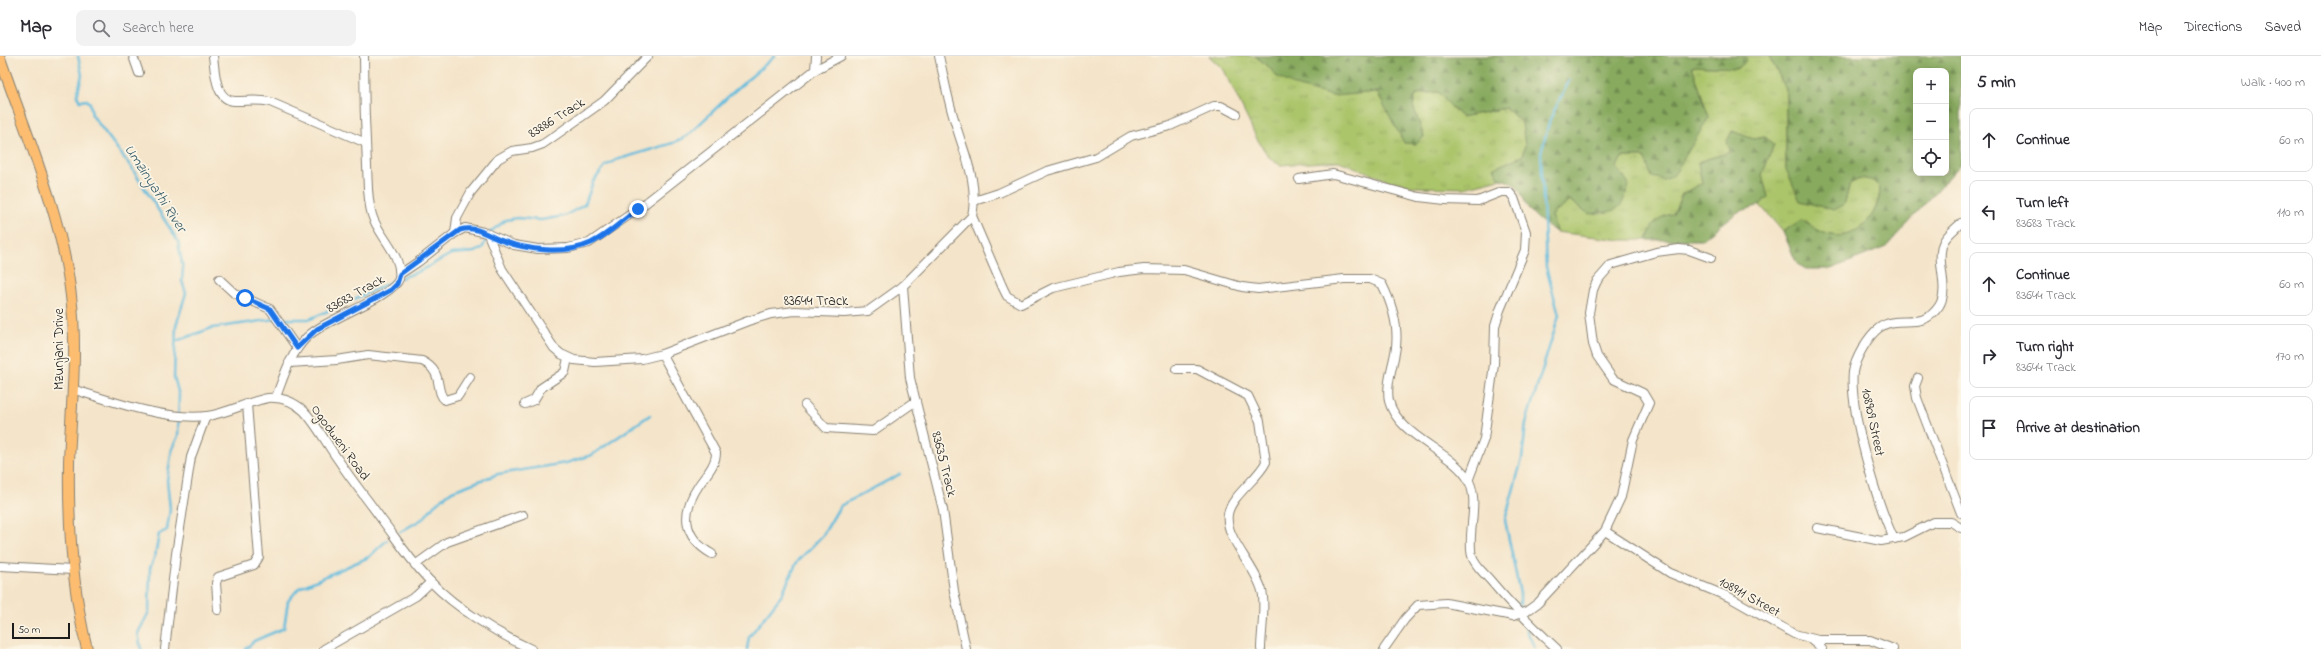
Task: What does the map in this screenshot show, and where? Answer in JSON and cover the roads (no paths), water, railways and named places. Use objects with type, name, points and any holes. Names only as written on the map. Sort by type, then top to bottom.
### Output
[{"type":"main road","name":"Mzunjani Drive","points":[[0,58],[46,192],[66,261],[74,324],[68,516],[73,570],[87,649]]},
{"type":"street","points":[[133,56],[139,73]]},
{"type":"street","points":[[213,56],[217,82],[221,94],[226,98],[235,102],[256,99],[270,102],[366,142]]},
{"type":"street","name":"83683 Track","points":[[276,397],[297,348],[317,329],[391,290],[397,284],[400,274],[389,244],[372,217],[369,203],[364,56]]},
{"type":"street","name":"83886 Track","points":[[455,233],[457,218],[471,192],[498,159],[512,151],[538,146],[556,135],[604,100],[648,56]]},
{"type":"street","points":[[815,70],[816,56]]},
{"type":"street","points":[[400,274],[455,233],[471,228],[514,245],[538,249],[568,248],[590,243],[638,209],[815,70],[841,56]]},
{"type":"street","points":[[939,56],[954,122],[972,175],[974,201],[972,216],[1007,296],[1021,304],[1053,288],[1118,272],[1144,269],[1184,270],[1242,287],[1258,289],[1344,279],[1370,279],[1382,284],[1391,306],[1397,332],[1389,392],[1393,411],[1407,428],[1445,455],[1468,482],[1473,506],[1472,558],[1520,615],[1557,649]]},
{"type":"street","points":[[974,201],[999,193],[1047,171],[1096,157],[1131,136],[1170,126],[1214,106],[1220,106],[1236,114]]},
{"type":"street","points":[[1299,179],[1333,174],[1419,197],[1445,200],[1478,201],[1501,192],[1509,192],[1514,198],[1526,232],[1525,250],[1495,326],[1494,364],[1484,439],[1468,482]]},
{"type":"street","name":"83644 Track","points":[[488,234],[498,262],[529,312],[554,348],[568,358],[581,362],[595,362],[642,358],[662,354],[748,321],[771,314],[795,311],[844,313],[868,311],[903,286],[972,216]]},
{"type":"street","name":"108909 Street","points":[[1894,539],[1875,488],[1861,432],[1852,387],[1854,367],[1863,350],[1878,329],[1890,323],[1922,321],[1940,305],[1943,289],[1941,259],[1943,245],[1947,237],[1961,224]]},
{"type":"street","points":[[1384,649],[1412,610],[1422,604],[1446,603],[1505,616],[1520,615],[1538,603],[1549,593],[1565,572],[1605,531],[1621,497],[1633,440],[1649,403],[1644,393],[1613,379],[1597,356],[1593,344],[1589,313],[1593,290],[1597,281],[1611,265],[1656,252],[1678,249],[1690,250],[1711,258]]},
{"type":"street","points":[[219,279],[234,292],[270,309],[297,348]]},
{"type":"street","name":"83635 Track","points":[[903,286],[908,366],[943,510],[954,591],[966,649]]},
{"type":"street","points":[[662,354],[716,453],[715,462],[690,500],[687,521],[692,536],[701,548],[712,554]]},
{"type":"street","points":[[289,364],[336,360],[368,355],[422,361],[429,364],[434,370],[439,379],[442,397],[445,400],[458,396],[470,377]]},
{"type":"street","points":[[525,404],[534,400],[540,388],[565,372],[568,358]]},
{"type":"street","points":[[1176,369],[1197,369],[1242,392],[1252,401],[1260,421],[1266,462],[1233,503],[1228,514],[1228,522],[1237,544],[1259,580],[1263,593],[1261,649]]},
{"type":"street","points":[[1918,378],[1916,386],[1917,398],[1961,513]]},
{"type":"street","points":[[72,389],[128,406],[193,417],[206,416],[276,397]]},
{"type":"street","name":"Ogodweni Road","points":[[276,397],[294,403],[304,411],[415,565],[431,582],[456,603],[506,637],[526,648]]},
{"type":"street","points":[[805,405],[826,428],[867,432],[879,428],[916,401]]},
{"type":"street","points":[[218,610],[216,583],[218,577],[254,565],[259,557],[247,404]]},
{"type":"street","points":[[165,649],[176,554],[191,457],[206,416]]},
{"type":"street","points":[[415,565],[447,542],[523,515]]},
{"type":"street","points":[[1817,528],[1867,540],[1881,541],[1904,537],[1934,522],[1951,522],[1961,528]]},
{"type":"street","name":"108911 Street","points":[[1605,531],[1670,573],[1704,586],[1750,609],[1779,627],[1810,639],[1870,640],[1893,649]]},
{"type":"street","points":[[0,566],[73,570]]},
{"type":"street","points":[[324,649],[416,596],[431,582]]},
{"type":"street","points":[[1810,639],[1822,649]]},
{"type":"waterway","name":"Umzinyathi River","points":[[78,56],[82,75],[77,96],[80,101],[87,100],[90,103],[92,115],[131,167],[178,241],[183,269],[182,281],[186,293],[176,326],[174,377],[179,395],[178,436],[172,449],[167,480],[170,509],[167,530],[159,534],[155,556],[150,568],[149,612],[138,633],[141,649]]},
{"type":"waterway","points":[[489,233],[506,220],[517,218],[541,220],[564,216],[577,209],[585,204],[593,182],[605,166],[616,160],[673,143],[687,136],[731,94],[775,56]]},
{"type":"waterway","points":[[1520,610],[1520,594],[1505,520],[1522,459],[1526,423],[1559,315],[1546,267],[1541,153],[1550,119],[1569,81]]},
{"type":"waterway","points":[[401,278],[420,271],[451,254],[474,252],[482,249],[487,237]]},
{"type":"waterway","points":[[280,319],[310,319],[394,281]]},
{"type":"waterway","points":[[176,341],[212,328],[275,319]]},
{"type":"waterway","points":[[400,532],[424,518],[434,505],[452,491],[498,474],[566,463],[592,455],[650,415]]},
{"type":"waterway","points":[[747,649],[749,637],[781,596],[797,562],[823,535],[840,506],[900,474]]},
{"type":"waterway","points":[[246,649],[254,641],[284,628],[288,601],[299,588],[369,557],[387,540]]},
{"type":"waterway","points":[[1522,620],[1535,649]]}]
